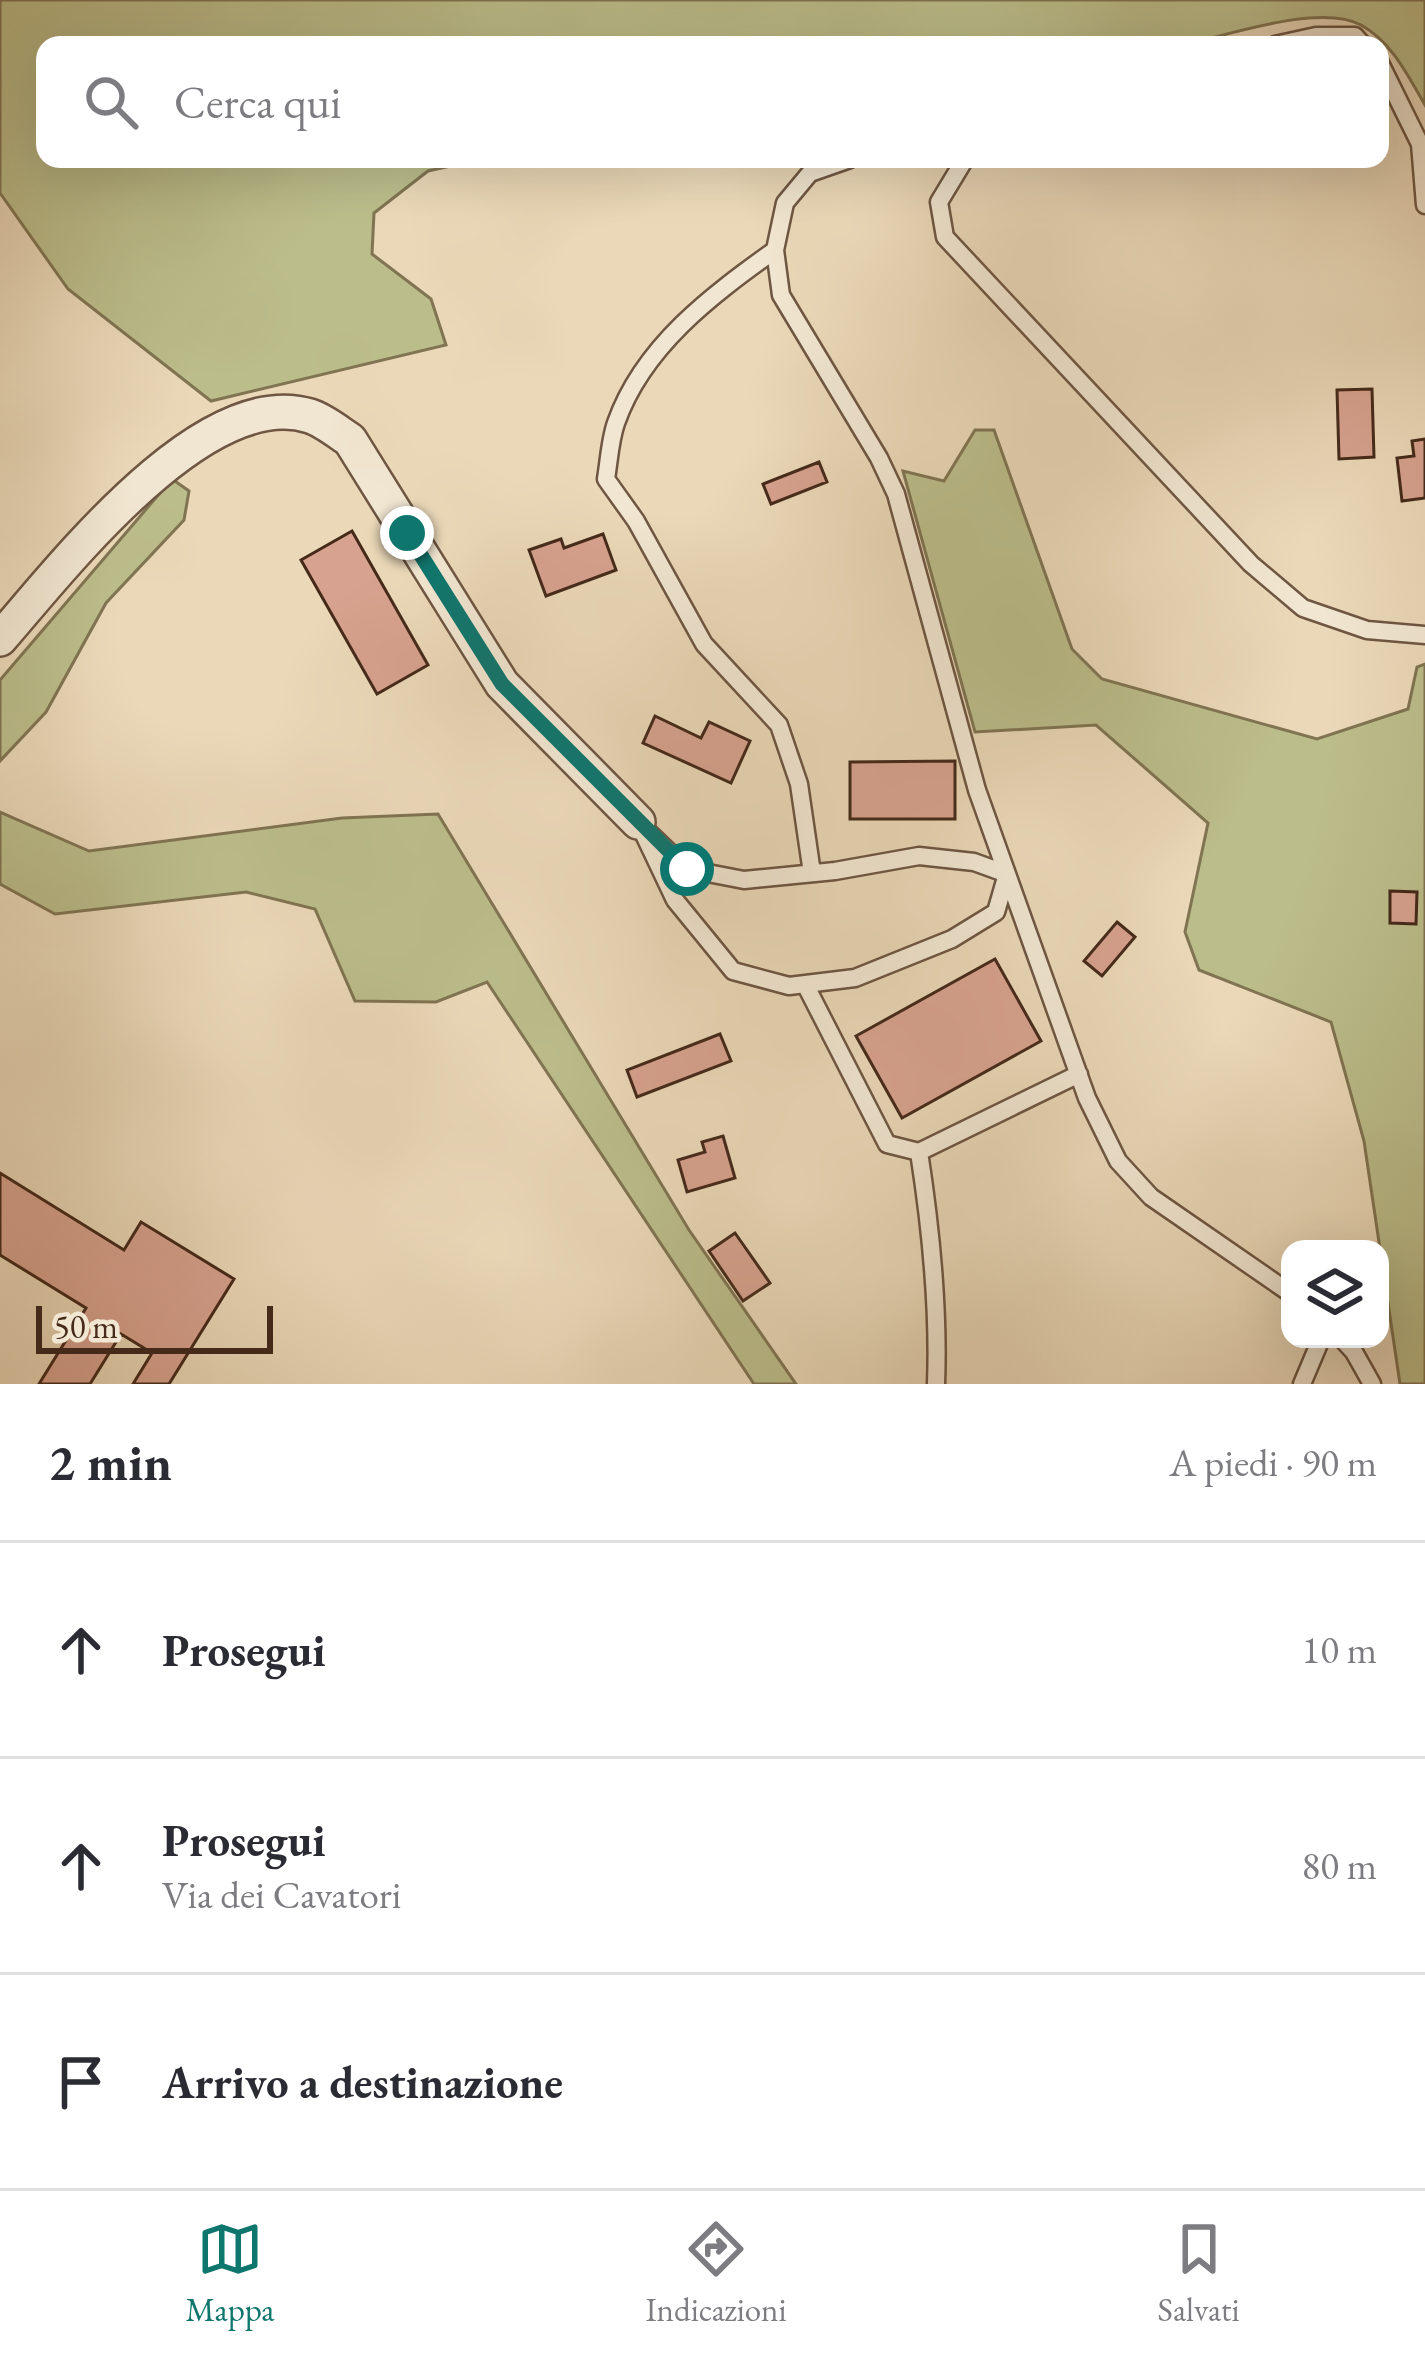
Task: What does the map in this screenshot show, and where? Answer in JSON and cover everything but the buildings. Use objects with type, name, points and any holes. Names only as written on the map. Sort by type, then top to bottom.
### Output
[{"type":"street","points":[[0,639],[72,556],[174,455],[212,431],[269,413],[310,416],[350,440],[502,684],[638,822]]},
{"type":"lane","points":[[1316,36],[1355,36]]},
{"type":"lane","points":[[1389,81],[1420,144],[1425,205]]},
{"type":"lane","points":[[822,168],[810,172],[785,202],[775,250],[781,295],[896,494],[977,790],[1079,1074],[1118,1161],[1151,1197],[1281,1287]]},
{"type":"lane","points":[[960,168],[939,202],[945,237],[1251,564],[1303,608],[1367,630],[1425,635]]},
{"type":"lane","points":[[775,250],[711,296],[649,359],[616,423],[606,479],[636,520],[704,644],[779,725],[799,784],[812,873]]},
{"type":"lane","points":[[638,822],[687,869],[744,880],[919,856],[974,862],[1007,874]]},
{"type":"lane","points":[[638,822],[675,900],[734,970],[789,986],[855,978],[952,939],[997,912],[1007,874]]},
{"type":"lane","points":[[805,984],[887,1144],[919,1152],[1079,1074]]},
{"type":"lane","points":[[919,1152],[931,1242],[937,1384]]},
{"type":"lane","points":[[1303,1384],[1317,1348]]},
{"type":"lane","points":[[1350,1348],[1372,1384]]},
{"type":"green space","points":[[0,0],[1425,0],[1425,105],[1389,49],[1389,36],[1376,36],[1344,19],[1323,17],[1221,36],[36,36],[36,168],[442,168],[428,171],[374,213],[372,254],[431,299],[446,345],[211,401],[68,289],[0,193]]},
{"type":"green space","points":[[975,430],[994,430],[1072,649],[1102,679],[1317,739],[1408,709],[1417,667],[1425,664],[1425,1384],[1400,1384],[1389,1310],[1389,1240],[1379,1240],[1364,1141],[1331,1022],[1199,970],[1185,932],[1208,823],[1096,725],[975,732],[903,471],[944,481]]},
{"type":"green space","points":[[172,479],[189,491],[184,520],[106,603],[46,712],[0,761],[0,680]]},
{"type":"green space","points":[[0,812],[89,851],[342,818],[438,814],[689,1230],[796,1384],[754,1384],[487,982],[436,1002],[355,1001],[315,909],[246,892],[55,914],[0,884]]},
{"type":"route","points":[[407,533],[502,684],[687,869]]}]
